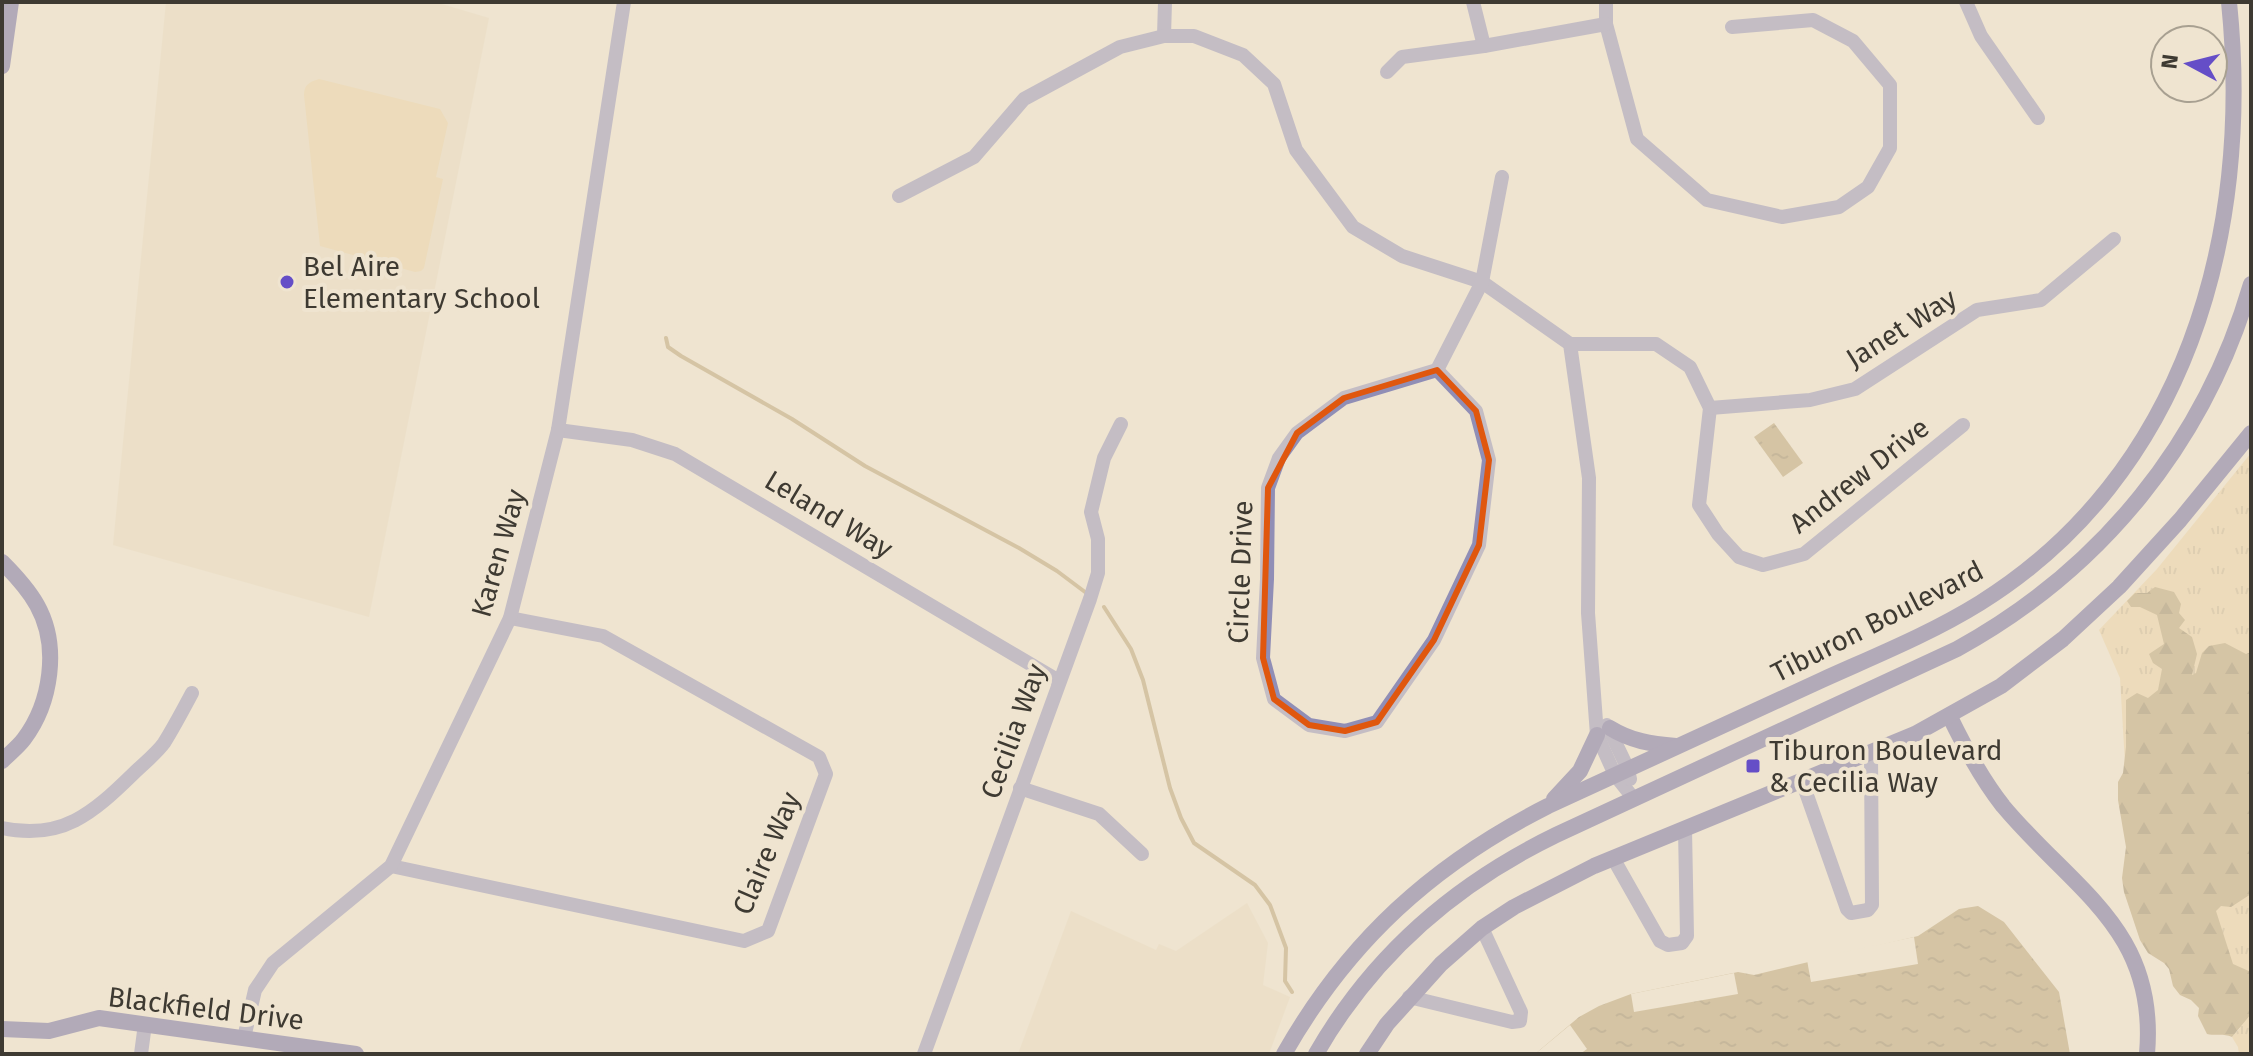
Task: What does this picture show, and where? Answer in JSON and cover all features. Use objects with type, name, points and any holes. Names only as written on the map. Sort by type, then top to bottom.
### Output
[{"type":"main road","points":[[2,66],[11,2]]},
{"type":"main road","name":"Tiburon Boulevard","points":[[1284,1054],[1334,977],[1395,909],[1464,854],[1508,826],[1548,806],[1913,638],[1980,603],[2029,568],[2075,529],[2134,460],[2167,410],[2195,356],[2217,299],[2232,241],[2241,181],[2243,120],[2239,61],[2229,2]]},
{"type":"main road","name":"Tiburon Boulevard","points":[[1316,1054],[1341,1014],[1378,967],[1443,904],[1491,869],[1957,649],[2010,618],[2058,581],[2124,518],[2179,446],[2222,365],[2251,284]]},
{"type":"main road","points":[[1367,1054],[1409,997],[1441,964],[1482,928],[1548,888],[1950,717],[2031,665],[2086,619],[2145,560],[2251,433]]},
{"type":"main road","points":[[2,562],[20,580],[38,606],[48,636],[50,669],[44,701],[34,723],[23,741],[2,761]]},
{"type":"main road","points":[[1950,717],[1985,783],[2125,939],[2137,962],[2145,988],[2147,1054]]},
{"type":"main road","points":[[1548,806],[1580,771],[1601,727],[1644,743],[1678,746]]},
{"type":"main road","name":"Blackfield Drive","points":[[2,1029],[49,1031],[99,1018],[356,1054]]},
{"type":"street","name":"Karen Way","points":[[244,1038],[255,990],[273,963],[391,866],[510,618],[558,430],[624,2]]},
{"type":"street","points":[[1164,36],[1165,2]]},
{"type":"street","points":[[1473,2],[1484,46]]},
{"type":"street","points":[[1606,2],[1606,24],[1637,139],[1707,200],[1782,217],[1839,207],[1868,187],[1890,148],[1890,85],[1853,41],[1813,20],[1732,27]]},
{"type":"street","points":[[1966,2],[1981,36],[2038,118]]},
{"type":"street","points":[[1387,72],[1402,57],[1606,24]]},
{"type":"street","points":[[899,196],[974,157],[1024,99],[1120,47],[1164,36],[1194,36],[1243,55],[1274,84],[1296,150],[1353,227],[1402,256],[1482,282],[1570,344],[1656,344],[1690,367],[1710,408]]},
{"type":"street","points":[[1437,370],[1482,282],[1502,177]]},
{"type":"street","name":"Janet Way","points":[[1710,408],[1810,400],[1855,389],[1977,310],[2034,303],[2052,294],[2114,239]]},
{"type":"street","points":[[1570,344],[1589,478],[1591,680],[1601,727],[1634,799]]},
{"type":"street","name":"Circle Drive","points":[[1437,370],[1476,411],[1489,460],[1479,545],[1434,640],[1377,722],[1345,731],[1309,725],[1274,699],[1263,658],[1268,488],[1279,458],[1297,433],[1344,398],[1437,370]]},
{"type":"street","name":"Andrew Drive","points":[[1710,408],[1699,505],[1718,534],[1739,557],[1763,565],[1804,554],[1963,425]]},
{"type":"street","name":"Cecilia Way","points":[[924,1054],[1098,573],[1098,539],[1091,512],[1104,458],[1121,424]]},
{"type":"street","name":"Leland Way","points":[[558,430],[632,440],[675,454],[1059,681]]},
{"type":"street","name":"Claire Way","points":[[391,866],[744,941],[768,931],[826,774],[819,757],[603,636],[510,618]]},
{"type":"street","points":[[2,828],[32,833],[51,830],[89,814],[163,745],[192,693]]},
{"type":"street","points":[[1802,781],[1847,909],[1851,913],[1870,909],[1871,753]]},
{"type":"street","points":[[1020,788],[1099,814],[1142,854]]},
{"type":"street","points":[[1613,858],[1661,943],[1682,943],[1687,936],[1685,829]]},
{"type":"street","points":[[1409,997],[1512,1022],[1520,1021],[1521,1012],[1482,928]]},
{"type":"street","points":[[141,1054],[145,1024]]},
{"type":"highlighted area","points":[[1437,370],[1476,411],[1489,460],[1479,545],[1434,640],[1377,722],[1345,731],[1309,725],[1274,699],[1263,658],[1268,488],[1297,433],[1344,398]]},
{"type":"shaded area","name":"Bel Aire Elementary School","points":[[166,2],[435,2],[489,18],[369,617],[113,545]]},
{"type":"shaded area","points":[[1247,903],[1268,943],[1263,985],[1290,997],[1269,1054],[1018,1054],[1071,911],[1156,950],[1159,944],[1176,951]]},
{"type":"green space","points":[[319,79],[440,109],[448,123],[436,177],[443,179],[421,271],[415,272],[320,246],[304,95],[308,84]]},
{"type":"green space","points":[[2251,453],[2251,1054],[2239,1054],[2232,1037],[2240,1028],[2134,917],[2120,678],[2099,630],[2157,569]]},
{"type":"green space","points":[[2155,587],[2174,592],[2181,604],[2179,613],[2185,620],[2179,628],[2192,637],[2197,654],[2192,675],[2196,673],[2202,653],[2209,646],[2225,643],[2246,654],[2251,652],[2251,894],[2231,907],[2221,906],[2216,911],[2233,964],[2251,972],[2251,1014],[2232,1037],[2207,1034],[2198,1016],[2199,1008],[2180,995],[2173,986],[2169,969],[2148,953],[2140,940],[2124,892],[2122,878],[2126,847],[2118,782],[2123,773],[2126,747],[2126,700],[2137,693],[2148,698],[2158,690],[2162,669],[2153,663],[2149,654],[2164,644],[2157,615],[2140,607],[2131,607],[2127,601],[2135,593],[2147,593]]},
{"type":"water","points":[[1774,423],[1803,463],[1783,477],[1754,437]]},
{"type":"water","points":[[1978,906],[2004,922],[2059,992],[2070,1054],[1535,1054],[1579,1017],[1631,994],[1738,972],[1754,975],[1918,936],[1959,909]]},
{"type":"pier","points":[[1914,937],[1918,964],[1811,982],[1807,960]]},
{"type":"pier","points":[[1734,973],[1738,994],[1634,1012],[1631,994]]},
{"type":"pier","points":[[1570,1025],[1587,1049],[1580,1054],[1535,1054]]},
{"type":"waterway","points":[[666,338],[668,347],[681,356],[792,419],[865,466],[1019,548],[1085,592]]},
{"type":"waterway","points":[[1104,607],[1131,649],[1143,680],[1170,788],[1181,818],[1194,843],[1255,885],[1270,905],[1286,948],[1285,981],[1292,992]]},
{"type":"place","name":"Bel Aire Elementary School","points":[[287,282]]},
{"type":"place","name":"Tiburon Boulevard & Cecilia Way","points":[[1753,766]]}]
